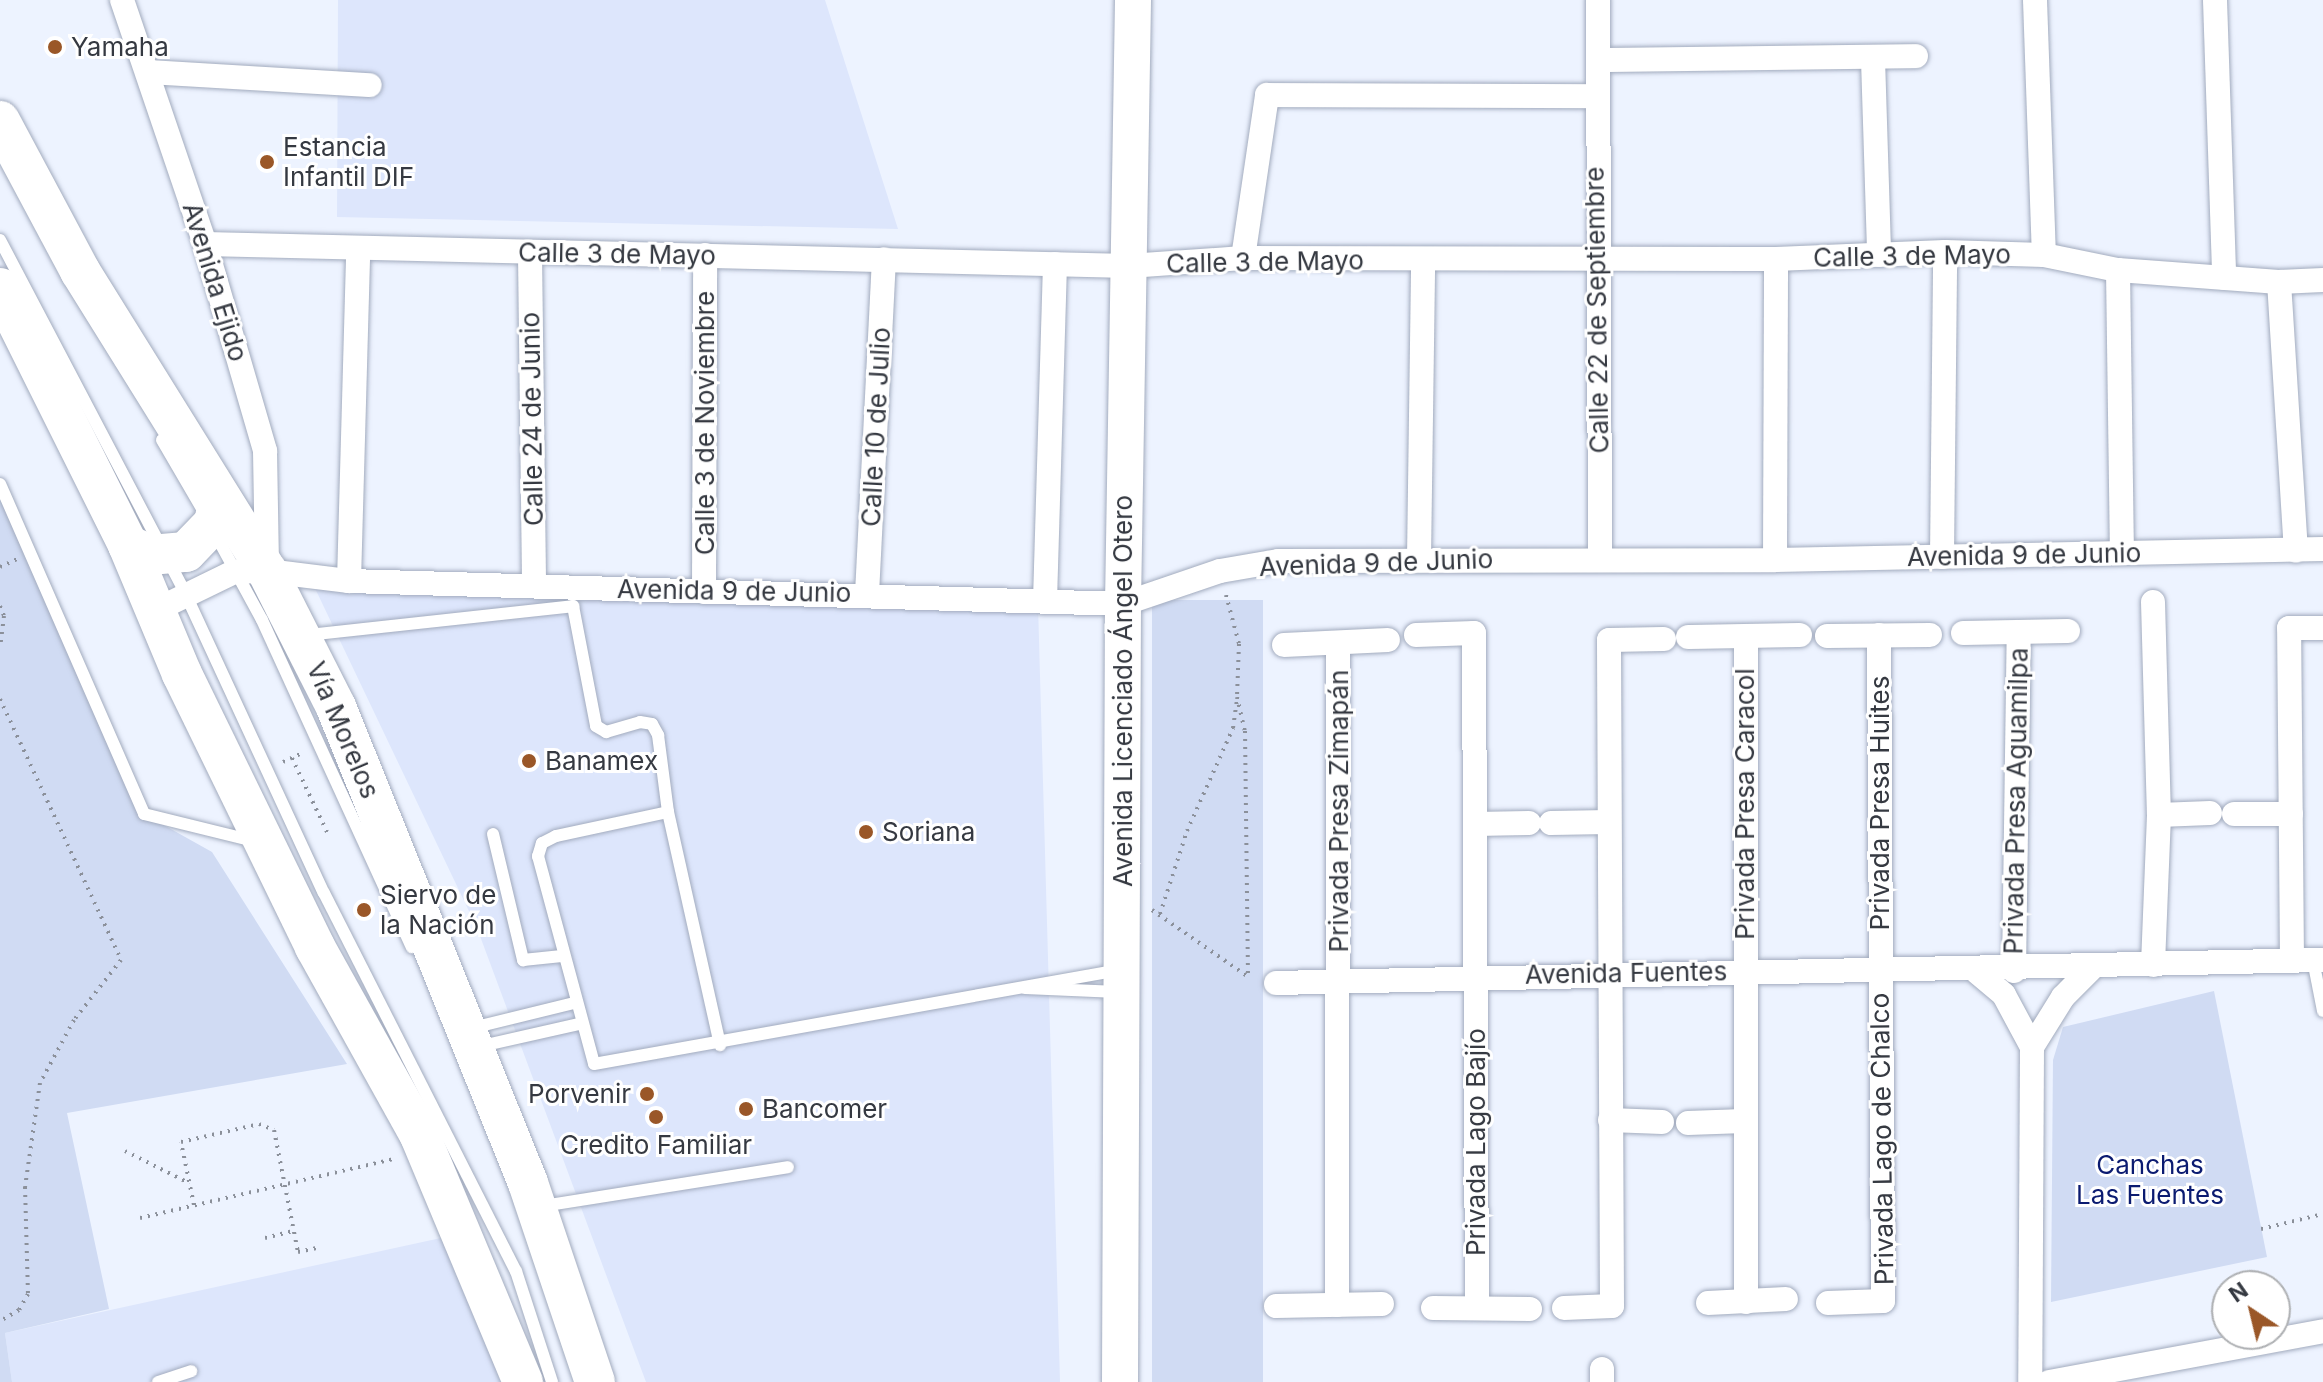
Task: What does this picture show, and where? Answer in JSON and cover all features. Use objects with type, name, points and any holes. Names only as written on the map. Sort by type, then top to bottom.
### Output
[{"type":"main road","name":"Avenida Licenciado Ángel Otero","points":[[1120,1382],[1123,604],[1133,0]]},
{"type":"main road","name":"Vía Morelos","points":[[0,121],[80,271],[250,572],[302,636],[459,1027],[536,1208],[595,1382]]},
{"type":"main road","points":[[0,288],[128,545],[171,603],[268,844],[315,947],[426,1151],[523,1382]]},
{"type":"main road","points":[[128,545],[166,556],[198,545],[216,512]]},
{"type":"street","name":"Avenida Ejido","points":[[122,0],[205,244],[265,451],[250,572]]},
{"type":"street","name":"Calle 22 de Septiembre","points":[[1598,0],[1600,60],[1595,96],[1600,560]]},
{"type":"street","points":[[2035,0],[2044,255]]},
{"type":"street","points":[[2215,0],[2224,278]]},
{"type":"street","points":[[1600,60],[1873,59],[1916,56]]},
{"type":"street","points":[[1873,59],[1879,255]]},
{"type":"street","points":[[148,72],[370,85]]},
{"type":"street","points":[[1243,258],[1267,95],[1595,96]]},
{"type":"street","name":"Calle 3 de Mayo","points":[[205,244],[1129,266],[1243,258],[1776,259],[1945,252],[2044,255],[2118,270],[2224,278],[2279,282],[2323,280]]},
{"type":"street","points":[[349,581],[358,250]]},
{"type":"street","points":[[1942,557],[1945,252]]},
{"type":"street","name":"Calle 24 de Junio","points":[[530,253],[534,585]]},
{"type":"street","name":"Calle 3 de Noviembre","points":[[704,592],[705,255]]},
{"type":"street","name":"Calle 10 de Julio","points":[[867,594],[884,259]]},
{"type":"street","points":[[1775,560],[1776,259]]},
{"type":"street","points":[[1419,559],[1423,260]]},
{"type":"street","points":[[1045,601],[1055,264]]},
{"type":"street","points":[[2118,270],[2122,553]]},
{"type":"street","points":[[2279,282],[2296,550]]},
{"type":"street","name":"Avenida 9 de Junio","points":[[250,572],[349,581],[1123,604],[1220,571],[1278,561],[1775,560],[2323,549]]},
{"type":"street","points":[[171,603],[250,572]]},
{"type":"street","points":[[2153,602],[2159,815],[2153,965]]},
{"type":"street","points":[[2309,960],[2291,814],[2289,628],[2323,628]]},
{"type":"street","name":"Privada Presa Aguamilpa","points":[[1963,633],[2068,631]]},
{"type":"street","name":"Privada Presa Aguamilpa","points":[[2014,971],[2019,632]]},
{"type":"street","name":"Privada Lago Bajío","points":[[1416,635],[1474,633],[1477,1308]]},
{"type":"street","name":"Privada Presa Caracol","points":[[1609,822],[1609,640],[1800,635]]},
{"type":"street","name":"Privada Presa Huites","points":[[1879,635],[1880,970]]},
{"type":"street","points":[[1827,636],[1930,635]]},
{"type":"street","name":"Privada Presa Caracol","points":[[1746,636],[1746,1302]]},
{"type":"street","name":"Privada Presa Zimapán","points":[[1284,645],[1388,640]]},
{"type":"street","name":"Privada Presa Zimapán","points":[[1337,1305],[1340,979],[1338,643]]},
{"type":"street","points":[[2159,815],[2210,813]]},
{"type":"street","points":[[2234,814],[2291,814]]},
{"type":"street","points":[[1475,824],[1609,822],[1612,1306],[1564,1308]]},
{"type":"street","name":"Avenida Fuentes","points":[[1276,983],[1611,973],[1977,972],[2309,960]]},
{"type":"street","points":[[2032,1047],[2063,997],[2093,967]]},
{"type":"street","name":"Privada Lago de Chalco","points":[[1828,1303],[1883,1301],[1880,970]]},
{"type":"street","points":[[1977,972],[2004,995],[2032,1047],[2030,1382]]},
{"type":"street","points":[[1610,1120],[1662,1122]]},
{"type":"street","points":[[1688,1123],[1744,1121]]},
{"type":"street","points":[[1708,1303],[1786,1299]]},
{"type":"street","points":[[1276,1306],[1382,1304]]},
{"type":"street","points":[[1433,1308],[1530,1309]]},
{"type":"street","points":[[2049,1382],[2323,1331]]},
{"type":"lane","points":[[0,150],[95,324]]},
{"type":"lane","points":[[0,240],[166,556],[171,603],[267,769],[516,1271],[552,1382]]},
{"type":"lane","points":[[158,433],[216,512]]},
{"type":"lane","points":[[0,484],[144,814],[268,844]]},
{"type":"lane","points":[[250,572],[319,746],[419,962]]},
{"type":"lane","points":[[302,636],[573,606],[596,726],[606,732],[652,724],[658,735],[668,812],[720,1045]]},
{"type":"lane","points":[[668,812],[556,836],[542,843],[538,856],[579,1024],[594,1064],[720,1045],[1022,987],[1121,981]]},
{"type":"lane","points":[[493,834],[523,960],[562,956]]},
{"type":"lane","points":[[2309,960],[2323,1011]]},
{"type":"lane","points":[[1022,987],[1121,981]]},
{"type":"lane","points":[[459,1027],[574,1003]]},
{"type":"lane","points":[[459,1027],[579,1024]]},
{"type":"lane","points":[[459,1027],[581,1382]]},
{"type":"lane","points":[[536,1208],[788,1167]]},
{"type":"lane","points":[[158,1382],[191,1371]]},
{"type":"path","points":[[1160,914],[1187,831],[1233,728],[1239,644],[1220,571]]},
{"type":"path","points":[[0,606],[4,616],[0,648]]},
{"type":"path","points":[[1237,697],[1248,796],[1248,978]]},
{"type":"path","points":[[0,699],[121,960],[74,1020],[40,1083],[25,1187],[28,1294],[19,1310],[0,1321]]},
{"type":"path","points":[[267,769],[319,746]]},
{"type":"path","points":[[292,758],[327,832]]},
{"type":"path","points":[[1122,891],[1160,914],[1248,978],[1276,983]]},
{"type":"path","points":[[194,1205],[181,1142],[259,1124],[274,1130],[298,1252],[317,1248]]},
{"type":"path","points":[[125,1151],[189,1183]]},
{"type":"path","points":[[140,1218],[426,1151]]},
{"type":"path","points":[[2261,1229],[2323,1214]]},
{"type":"path","points":[[265,1238],[294,1231]]},
{"type":"shaded area","points":[[338,0],[825,0],[898,229],[337,217]]},
{"type":"shaded area","points":[[312,582],[1038,605],[1060,1382],[646,1382],[477,928]]},
{"type":"shaded area","points":[[450,1236],[501,1382],[12,1382],[5,1333]]},
{"type":"green space","points":[[0,484],[144,814],[212,852],[347,1064],[67,1113],[109,1309],[5,1333],[12,1382],[0,1382]]},
{"type":"green space","points":[[1152,600],[1263,600],[1263,1382],[1152,1382]]},
{"type":"green space","name":"Canchas Las Fuentes","points":[[2214,991],[2267,1257],[2051,1302],[2053,1060],[2063,1027]]},
{"type":"place","name":"Yamaha","points":[[55,47]]},
{"type":"place","name":"Estancia Infantil DIF","points":[[267,162]]},
{"type":"place","name":"Banamex","points":[[529,761]]},
{"type":"place","name":"Soriana","points":[[866,832]]},
{"type":"place","name":"Siervo de la Nación","points":[[364,910]]},
{"type":"place","name":"Porvenir","points":[[647,1094]]},
{"type":"place","name":"Bancomer","points":[[746,1109]]},
{"type":"place","name":"Credito Familiar","points":[[656,1117]]}]
